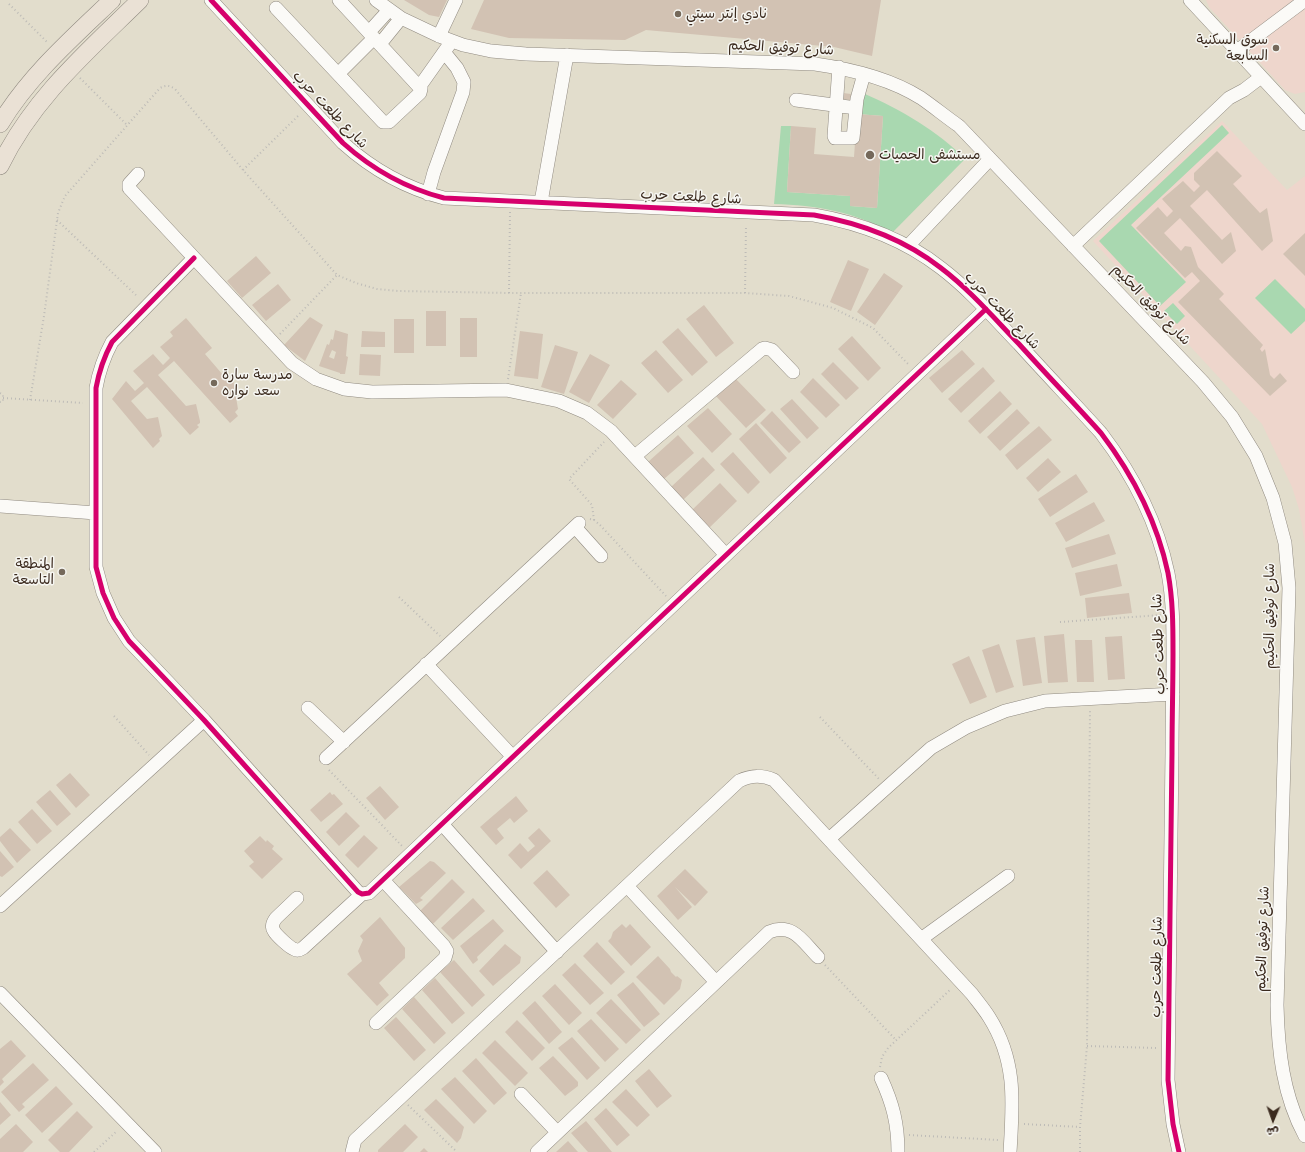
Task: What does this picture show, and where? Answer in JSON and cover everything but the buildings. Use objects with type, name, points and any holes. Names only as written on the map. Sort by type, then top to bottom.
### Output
[{"type":"main road","points":[[0,124],[34,77],[112,0]]},
{"type":"main road","points":[[0,166],[26,122],[49,90],[70,67],[140,0]]},
{"type":"street","name":"شارع طلعت حرب","points":[[211,0],[343,143],[369,164],[397,181],[428,194],[444,198],[794,213],[834,218],[872,229],[908,246],[942,268],[986,309],[1101,433],[1131,476],[1154,523],[1168,574],[1172,614],[1173,694],[1168,1048],[1170,1102],[1173,1124],[1180,1152]]},
{"type":"street","points":[[339,0],[420,86]]},
{"type":"street","name":"شارع توفيق الحكيم","points":[[376,0],[401,18],[438,36],[448,46],[491,51],[567,55],[815,64],[839,67],[864,74],[889,83],[920,98],[959,126],[1203,382],[1232,417],[1256,456],[1273,498],[1285,543],[1289,588],[1278,1037],[1282,1068],[1290,1099],[1305,1136]]},
{"type":"street","points":[[438,36],[456,0]]},
{"type":"street","points":[[1190,0],[1261,77],[1304,120]]},
{"type":"street","points":[[1237,51],[1305,0]]},
{"type":"street","points":[[276,8],[385,123],[389,122],[420,93],[420,86],[448,46]]},
{"type":"street","points":[[374,38],[389,10]]},
{"type":"street","points":[[338,74],[374,38],[401,18]]},
{"type":"street","points":[[428,194],[439,157],[463,92],[464,82],[448,46]]},
{"type":"street","points":[[540,202],[567,55]]},
{"type":"street","points":[[839,67],[835,105],[835,138],[853,138],[858,92],[864,74]]},
{"type":"street","points":[[1073,246],[1229,98],[1244,90],[1261,77]]},
{"type":"street","points":[[796,100],[856,108]]},
{"type":"street","points":[[908,246],[990,159]]},
{"type":"street","points":[[138,174],[128,187],[292,363],[316,379],[344,389],[372,392],[506,390],[559,401],[586,413],[613,433],[726,555]]},
{"type":"street","points":[[194,258],[112,342],[104,357],[99,372],[96,388],[96,567],[103,593],[114,618],[129,641],[204,720],[358,892],[362,894]]},
{"type":"street","points":[[297,898],[276,918],[273,927],[274,931],[291,948],[295,950],[303,948],[362,894],[369,893],[410,855],[986,309]]},
{"type":"street","points":[[635,456],[762,349],[765,348],[772,350],[793,372]]},
{"type":"street","points":[[0,506],[96,513]]},
{"type":"street","points":[[326,758],[577,525],[601,556]]},
{"type":"street","points":[[426,664],[513,757]]},
{"type":"street","points":[[829,839],[931,748],[967,727],[1005,711],[1045,701],[1173,694]]},
{"type":"street","points":[[308,708],[344,742]]},
{"type":"street","points":[[0,906],[204,720]]},
{"type":"street","points":[[352,1152],[355,1140],[739,781],[747,777],[756,776],[765,776],[774,780],[972,994],[989,1017],[1002,1043],[1010,1070],[1013,1098],[1011,1146]]},
{"type":"street","points":[[442,824],[557,952]]},
{"type":"street","points":[[921,939],[1008,876]]},
{"type":"street","points":[[376,1023],[445,958],[447,951],[383,880]]},
{"type":"street","points":[[627,886],[716,982]]},
{"type":"street","points":[[537,1152],[769,932],[777,928],[786,928],[793,932],[818,957]]},
{"type":"street","points":[[0,993],[127,1122],[154,1152]]},
{"type":"street","points":[[881,1078],[895,1115],[898,1134],[898,1152]]},
{"type":"street","points":[[520,1094],[557,1132]]},
{"type":"path","points":[[9,4],[57,53]]},
{"type":"path","points":[[70,67],[127,125]]},
{"type":"path","points":[[30,400],[44,316],[57,220],[61,204],[65,196],[127,125],[160,88],[165,86],[171,86],[175,89],[243,170],[337,275],[356,284],[377,289],[398,291],[509,293],[744,293],[790,296],[833,308],[873,328],[918,374]]},
{"type":"path","points":[[243,170],[308,106]]},
{"type":"path","points":[[509,293],[511,201]]},
{"type":"path","points":[[744,293],[746,211]]},
{"type":"path","points":[[57,220],[147,306]]},
{"type":"path","points":[[273,342],[337,275]]},
{"type":"path","points":[[506,390],[521,293]]},
{"type":"path","points":[[0,393],[2,394],[3,398]]},
{"type":"path","points":[[3,398],[96,404]]},
{"type":"path","points":[[0,402],[3,401],[3,398]]},
{"type":"path","points":[[594,520],[592,505],[569,479],[613,433]]},
{"type":"path","points":[[577,525],[586,519],[594,520],[674,604]]},
{"type":"path","points":[[399,597],[448,644]]},
{"type":"path","points":[[1060,622],[1172,614]]},
{"type":"path","points":[[1080,1152],[1080,1127],[1087,1046],[1090,698]]},
{"type":"path","points":[[114,716],[157,763]]},
{"type":"path","points":[[820,717],[887,787]]},
{"type":"path","points":[[326,758],[326,765],[328,768],[410,855]]},
{"type":"path","points":[[818,957],[896,1040]]},
{"type":"path","points":[[881,1078],[880,1067],[882,1057],[888,1048],[960,981]]},
{"type":"path","points":[[1087,1046],[1168,1048]]},
{"type":"path","points":[[400,1098],[457,1152]]},
{"type":"path","points":[[94,1152],[127,1122]]},
{"type":"path","points":[[1012,1124],[1080,1127]]},
{"type":"path","points":[[898,1134],[1011,1146]]},
{"type":"shaded area","name":"سوق السكنية السابعة","points":[[1206,0],[1305,0],[1305,92],[1295,94],[1285,90],[1209,7]]},
{"type":"shaded area","points":[[1222,121],[1287,190],[1305,176],[1305,544],[1299,509],[1292,487],[1262,424],[1093,241]]},
{"type":"green space","points":[[865,94],[918,122],[955,149],[965,159],[892,233],[864,220],[835,211],[805,206],[774,204],[781,126],[791,126],[787,192],[850,196],[850,206],[877,208],[883,116],[857,114]]},
{"type":"green space","points":[[1222,125],[1229,133],[1131,225],[1186,282],[1160,306],[1099,241]]},
{"type":"green space","points":[[1275,279],[1305,309],[1305,321],[1291,334],[1255,298]]},
{"type":"green space","points":[[1173,303],[1185,316],[1177,324],[1164,311]]},
{"type":"cycle path","points":[[211,0],[343,143],[354,153],[390,177],[430,194],[444,198],[814,215],[831,218],[865,228],[897,241],[927,258],[941,268],[982,304],[1101,433],[1113,449],[1133,482],[1150,517],[1163,554],[1171,593],[1173,665],[1168,1080],[1173,1124],[1179,1152]]},
{"type":"cycle path","points":[[194,258],[112,342],[100,370],[96,388],[96,567],[103,593],[114,618],[129,641],[204,720],[358,892],[362,894],[369,893],[986,309]]},
{"type":"place","name":"نادي إنتر سيتي","points":[[678,14]]},
{"type":"place","name":"سوق السكنية السابعة","points":[[1276,48]]},
{"type":"place","name":"مستشفى الحميات","points":[[870,155]]},
{"type":"place","name":"مدرسة سارة سعد نواره","points":[[214,383]]},
{"type":"place","name":"المنطقة التاسعة","points":[[62,572]]}]
